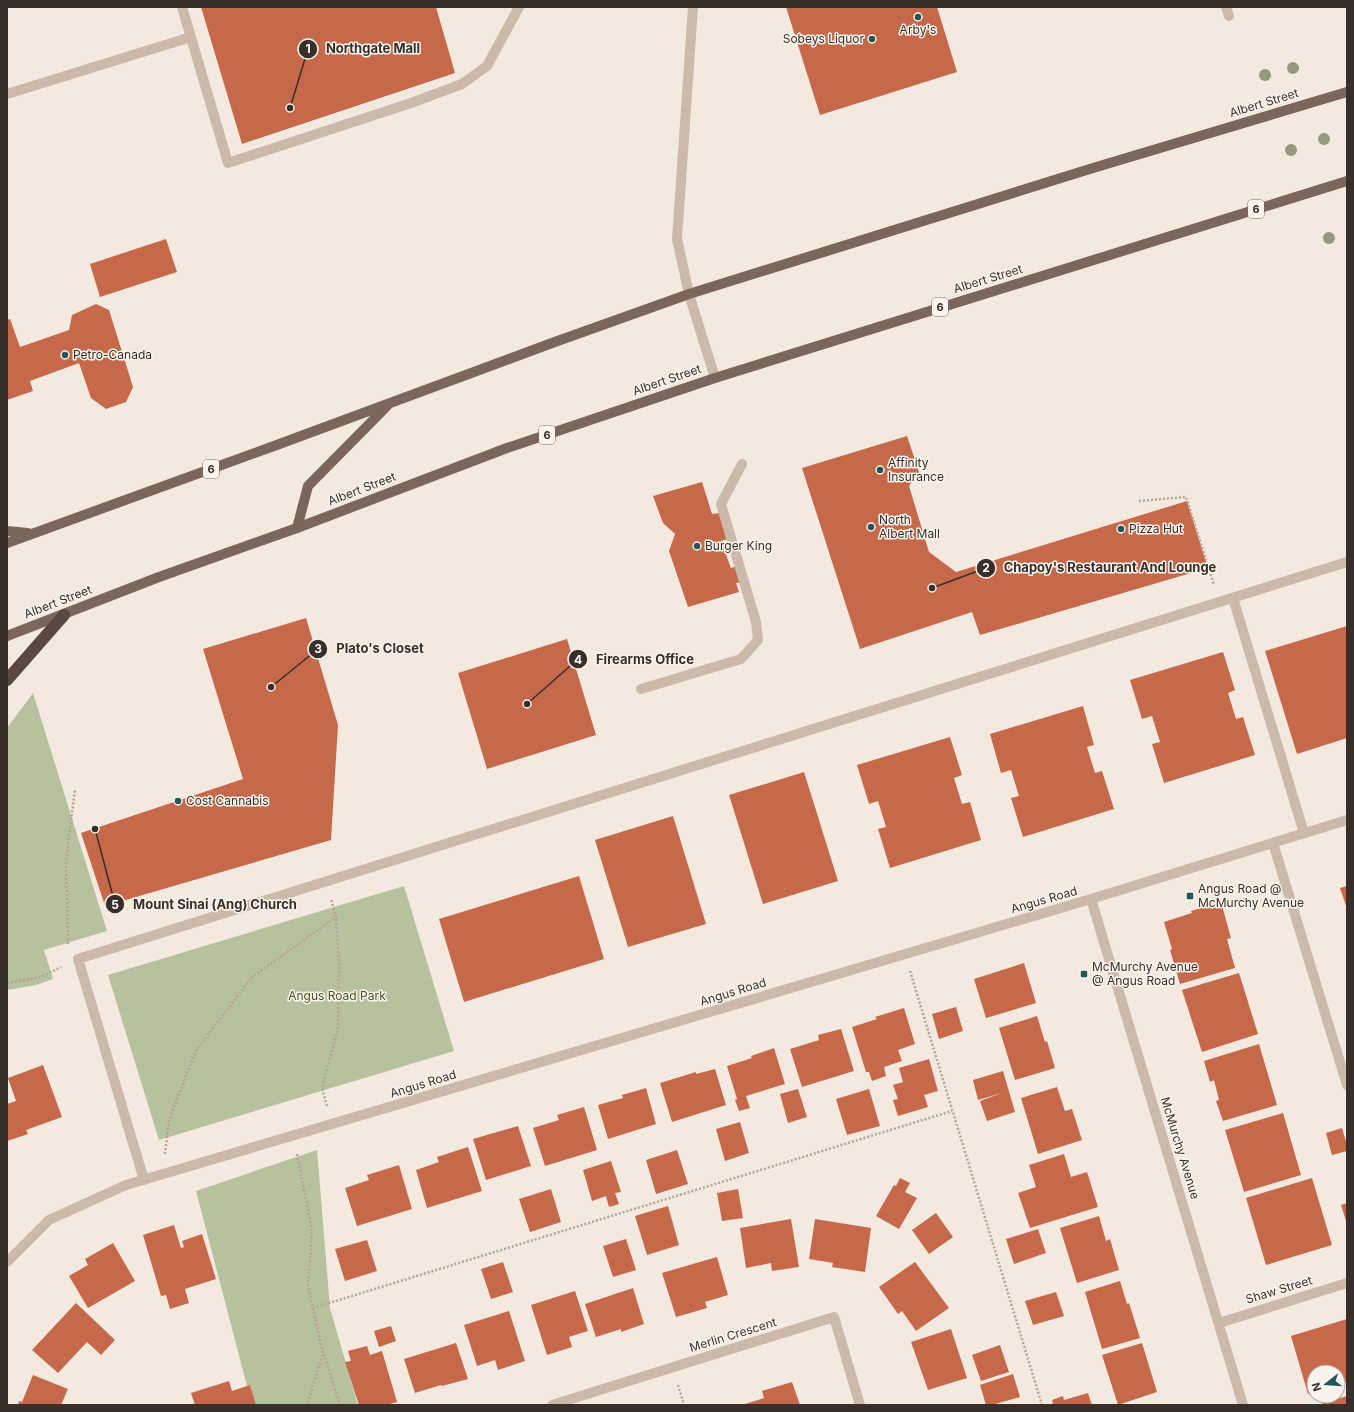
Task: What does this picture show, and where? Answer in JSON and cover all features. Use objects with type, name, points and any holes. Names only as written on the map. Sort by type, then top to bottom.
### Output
[{"type":"highway","points":[[7,680],[64,615]]},
{"type":"main road","name":"Albert Street","points":[[7,543],[689,294],[1093,168],[1347,92]]},
{"type":"main road","name":"Albert Street","points":[[7,636],[159,577],[297,528],[507,448],[715,378],[1347,181]]},
{"type":"main road","points":[[297,528],[308,486],[389,403]]},
{"type":"main road","points":[[7,531],[32,534]]},
{"type":"street","points":[[182,7],[228,163],[411,103],[462,84],[488,66],[519,7]]},
{"type":"street","points":[[693,7],[677,239],[689,294],[715,378]]},
{"type":"street","points":[[7,94],[190,36]]},
{"type":"street","points":[[641,689],[741,659],[758,640],[756,622],[721,504],[742,464]]},
{"type":"street","points":[[144,1180],[78,959],[1347,562]]},
{"type":"street","points":[[1233,598],[1304,833]]},
{"type":"street","name":"Angus Road","points":[[7,1262],[49,1220],[126,1185],[1091,899],[1347,820]]},
{"type":"street","points":[[1273,843],[1343,1060],[1347,1085]]},
{"type":"street","name":"McMurchy Avenue","points":[[1091,899],[1243,1405]]},
{"type":"street","name":"Shaw Street","points":[[1219,1323],[1347,1283]]},
{"type":"street","name":"Merlin Crescent","points":[[552,1405],[834,1317],[860,1405]]},
{"type":"path","points":[[1139,501],[1186,497],[1219,602]]},
{"type":"path","points":[[7,983],[41,977],[78,959],[68,947],[66,863],[75,789]]},
{"type":"path","points":[[326,882],[336,917],[339,962],[338,1028],[322,1088],[332,1124]]},
{"type":"path","points":[[162,1175],[169,1120],[195,1052],[252,977],[336,917]]},
{"type":"path","points":[[905,954],[1042,1405]]},
{"type":"path","points":[[313,1308],[952,1111]]},
{"type":"path","points":[[294,1136],[312,1230],[308,1285],[323,1354],[340,1405]]},
{"type":"path","points":[[307,1405],[323,1354]]},
{"type":"green space","points":[[33,693],[107,931],[44,950],[53,979],[36,985],[7,990],[7,728]]},
{"type":"green space","name":"Angus Road Park","points":[[404,886],[454,1051],[159,1140],[108,975]]},
{"type":"green space","points":[[317,1150],[330,1308],[358,1405],[252,1405],[196,1191]]},
{"type":"building","points":[[201,7],[436,7],[455,73],[242,144]]},
{"type":"building","name":"Sobeys Liquor","points":[[786,7],[937,7],[957,72],[820,115]]},
{"type":"building","points":[[166,239],[177,272],[100,297],[90,264]]},
{"type":"building","name":"Petro-Canada","points":[[96,304],[109,310],[133,387],[126,402],[106,409],[91,398],[79,363],[30,381],[33,391],[7,400],[7,320],[10,319],[20,347],[69,330],[72,315]]},
{"type":"building","name":"North Albert Mall","points":[[907,436],[919,472],[909,486],[929,552],[956,572],[1187,501],[1208,568],[980,635],[972,612],[860,649],[802,468]]},
{"type":"building","name":"Burger King","points":[[702,482],[712,514],[720,513],[727,539],[721,541],[731,568],[738,566],[742,582],[736,583],[739,592],[688,607],[669,551],[675,534],[663,523],[653,496]]},
{"type":"building","points":[[306,618],[338,725],[331,840],[105,906],[81,833],[243,779],[203,649]]},
{"type":"building","points":[[1347,626],[1347,738],[1297,754],[1265,651]]},
{"type":"building","points":[[567,639],[596,735],[487,769],[458,673]]},
{"type":"building","points":[[1223,652],[1235,690],[1228,693],[1236,719],[1243,717],[1255,755],[1164,783],[1152,744],[1160,742],[1152,716],[1142,719],[1130,680]]},
{"type":"building","points":[[1083,706],[1094,745],[1087,747],[1095,773],[1102,771],[1114,809],[1023,837],[1011,798],[1019,796],[1011,770],[1001,773],[990,734]]},
{"type":"building","points":[[950,737],[962,775],[954,778],[962,804],[970,802],[981,840],[890,868],[878,829],[886,827],[878,801],[869,804],[857,765]]},
{"type":"building","points":[[804,772],[838,881],[763,904],[729,795]]},
{"type":"building","points":[[673,816],[706,924],[628,947],[595,840]]},
{"type":"building","points":[[579,876],[604,959],[464,1002],[439,919]]},
{"type":"building","points":[[1347,886],[1347,909],[1340,888]]},
{"type":"building","points":[[1221,902],[1231,938],[1227,939],[1235,968],[1180,984],[1164,922],[1192,913],[1191,911]]},
{"type":"building","points":[[1024,963],[1036,1003],[986,1018],[974,979]]},
{"type":"building","points":[[1239,973],[1258,1034],[1202,1052],[1182,990]]},
{"type":"building","points":[[956,1007],[963,1031],[939,1039],[932,1014]]},
{"type":"building","points":[[904,1008],[915,1044],[898,1050],[902,1061],[884,1067],[886,1076],[872,1081],[869,1072],[866,1072],[852,1027],[877,1019],[875,1017]]},
{"type":"building","points":[[1037,1016],[1045,1042],[1047,1041],[1055,1068],[1015,1080],[999,1028]]},
{"type":"building","points":[[841,1029],[854,1071],[802,1087],[790,1049],[819,1040],[818,1035]]},
{"type":"building","points":[[1259,1044],[1277,1105],[1223,1121],[1216,1101],[1219,1100],[1214,1080],[1210,1082],[1204,1061]]},
{"type":"building","points":[[774,1048],[785,1084],[746,1096],[750,1108],[739,1111],[727,1066],[752,1058],[751,1056]]},
{"type":"building","points":[[929,1059],[938,1091],[924,1095],[928,1107],[898,1116],[893,1100],[898,1099],[893,1085],[903,1082],[899,1068]]},
{"type":"building","points":[[43,1065],[62,1117],[26,1130],[28,1134],[7,1141],[7,1104],[16,1101],[8,1078]]},
{"type":"building","points":[[715,1069],[726,1105],[672,1122],[660,1083],[696,1072],[696,1074]]},
{"type":"building","points":[[1003,1071],[1015,1112],[987,1121],[980,1101],[1002,1093],[978,1100],[973,1080]]},
{"type":"building","points":[[1057,1087],[1065,1111],[1072,1109],[1082,1140],[1038,1154],[1021,1098]]},
{"type":"building","points":[[646,1088],[656,1124],[608,1139],[598,1105],[623,1098],[622,1095]]},
{"type":"building","points":[[798,1089],[807,1117],[788,1123],[780,1094]]},
{"type":"building","points":[[869,1089],[880,1126],[847,1135],[836,1099]]},
{"type":"building","points":[[584,1107],[597,1150],[545,1166],[533,1128],[559,1120],[557,1115]]},
{"type":"building","points":[[1283,1113],[1301,1175],[1244,1192],[1225,1130]]},
{"type":"building","points":[[740,1122],[749,1153],[725,1161],[716,1129]]},
{"type":"building","points":[[518,1126],[531,1166],[486,1180],[473,1139]]},
{"type":"building","points":[[1342,1128],[1347,1145],[1347,1151],[1332,1155],[1326,1133]]},
{"type":"building","points":[[468,1147],[482,1191],[427,1208],[416,1170],[439,1162],[437,1157]]},
{"type":"building","points":[[677,1150],[688,1184],[656,1194],[646,1160]]},
{"type":"building","points":[[1064,1154],[1071,1177],[1087,1172],[1098,1207],[1030,1228],[1018,1193],[1036,1187],[1029,1165]]},
{"type":"building","points":[[611,1161],[621,1192],[615,1193],[619,1204],[609,1207],[606,1196],[592,1201],[583,1170]]},
{"type":"building","points":[[399,1165],[412,1209],[357,1226],[345,1188],[369,1180],[367,1175]]},
{"type":"building","points":[[900,1178],[910,1183],[905,1192],[917,1198],[899,1229],[876,1216],[894,1185],[896,1186]]},
{"type":"building","points":[[1312,1178],[1332,1245],[1266,1265],[1246,1198]]},
{"type":"building","points":[[551,1189],[561,1222],[530,1232],[519,1199]]},
{"type":"building","points":[[738,1189],[743,1218],[722,1221],[717,1193]]},
{"type":"building","points":[[1347,1203],[1347,1224],[1341,1205]]},
{"type":"building","points":[[668,1206],[679,1245],[647,1255],[635,1216]]},
{"type":"building","points":[[936,1213],[953,1237],[929,1254],[912,1230]]},
{"type":"building","points":[[1099,1216],[1106,1241],[1110,1239],[1119,1270],[1077,1283],[1060,1228]]},
{"type":"building","points":[[791,1219],[799,1267],[772,1271],[771,1263],[746,1268],[740,1228]]},
{"type":"building","points":[[815,1219],[871,1228],[865,1272],[832,1267],[833,1263],[809,1259]]},
{"type":"building","points":[[174,1225],[181,1248],[184,1247],[182,1241],[202,1234],[216,1279],[185,1289],[189,1303],[170,1309],[166,1295],[161,1296],[143,1235]]},
{"type":"building","points":[[1038,1229],[1046,1253],[1014,1264],[1006,1239]]},
{"type":"building","points":[[626,1239],[636,1270],[613,1277],[603,1246]]},
{"type":"building","points":[[367,1240],[377,1271],[345,1281],[335,1249]]},
{"type":"building","points":[[113,1243],[135,1281],[88,1308],[69,1276],[88,1265],[85,1259]]},
{"type":"building","points":[[717,1257],[728,1295],[705,1302],[707,1308],[676,1317],[662,1273]]},
{"type":"building","points":[[503,1262],[513,1292],[491,1299],[481,1269]]},
{"type":"building","points":[[915,1262],[949,1308],[916,1331],[902,1311],[898,1314],[879,1287]]},
{"type":"building","points":[[1120,1281],[1127,1304],[1129,1303],[1140,1338],[1102,1349],[1085,1292]]},
{"type":"building","points":[[633,1288],[644,1324],[621,1332],[621,1329],[596,1337],[585,1304]]},
{"type":"building","points":[[575,1291],[588,1331],[569,1337],[572,1347],[547,1355],[531,1305]]},
{"type":"building","points":[[1056,1292],[1064,1316],[1033,1325],[1025,1301]]},
{"type":"building","points":[[76,1303],[115,1340],[101,1355],[87,1342],[58,1373],[32,1350]]},
{"type":"building","points":[[509,1311],[525,1361],[498,1370],[495,1360],[477,1366],[464,1325]]},
{"type":"building","points":[[1347,1319],[1347,1382],[1346,1364],[1306,1364],[1306,1387],[1291,1336]]},
{"type":"building","points":[[391,1326],[396,1341],[379,1347],[374,1331]]},
{"type":"building","points":[[951,1329],[967,1378],[928,1390],[911,1342]]},
{"type":"building","points":[[456,1343],[468,1379],[415,1393],[404,1359]]},
{"type":"building","points":[[1142,1343],[1157,1392],[1118,1405],[1102,1355]]},
{"type":"building","points":[[1000,1345],[1009,1372],[981,1381],[972,1355]]},
{"type":"building","points":[[367,1346],[370,1355],[382,1351],[397,1402],[386,1405],[359,1405],[345,1362],[351,1361],[348,1351]]},
{"type":"building","points":[[1013,1374],[1020,1397],[992,1405],[986,1405],[980,1385]]},
{"type":"building","points":[[33,1375],[68,1389],[61,1405],[18,1405],[19,1401],[22,1402]]},
{"type":"building","points":[[229,1381],[232,1391],[250,1385],[256,1405],[195,1405],[191,1393]]},
{"type":"building","points":[[792,1382],[800,1405],[742,1405],[764,1398],[762,1391]]},
{"type":"building","points":[[1088,1393],[1092,1405],[1050,1405],[1053,1404],[1052,1400],[1063,1396],[1064,1400]]},
{"type":"building","points":[[1346,1396],[1347,1405],[1318,1405],[1346,1404]]},
{"type":"place","name":"Arby's","points":[[918,17]]},
{"type":"place","name":"Sobeys Liquor","points":[[872,39]]},
{"type":"place","name":"Northgate Mall","points":[[290,108]]},
{"type":"place","name":"Petro-Canada","points":[[65,355]]},
{"type":"place","name":"Affinity Insurance","points":[[880,470]]},
{"type":"place","name":"North Albert Mall","points":[[871,527]]},
{"type":"place","name":"Pizza Hut","points":[[1121,529]]},
{"type":"place","name":"Burger King","points":[[697,546]]},
{"type":"place","name":"Chapoy's Restaurant And Lounge","points":[[932,588]]},
{"type":"place","name":"Plato's Closet","points":[[271,687]]},
{"type":"place","name":"Firearms Office","points":[[527,704]]},
{"type":"place","name":"Cost Cannabis","points":[[178,801]]},
{"type":"place","name":"Mount Sinai (Ang) Church","points":[[95,829]]},
{"type":"place","name":"Angus Road @ McMurchy Avenue","points":[[1190,896]]},
{"type":"place","name":"McMurchy Avenue @ Angus Road","points":[[1084,974]]}]
